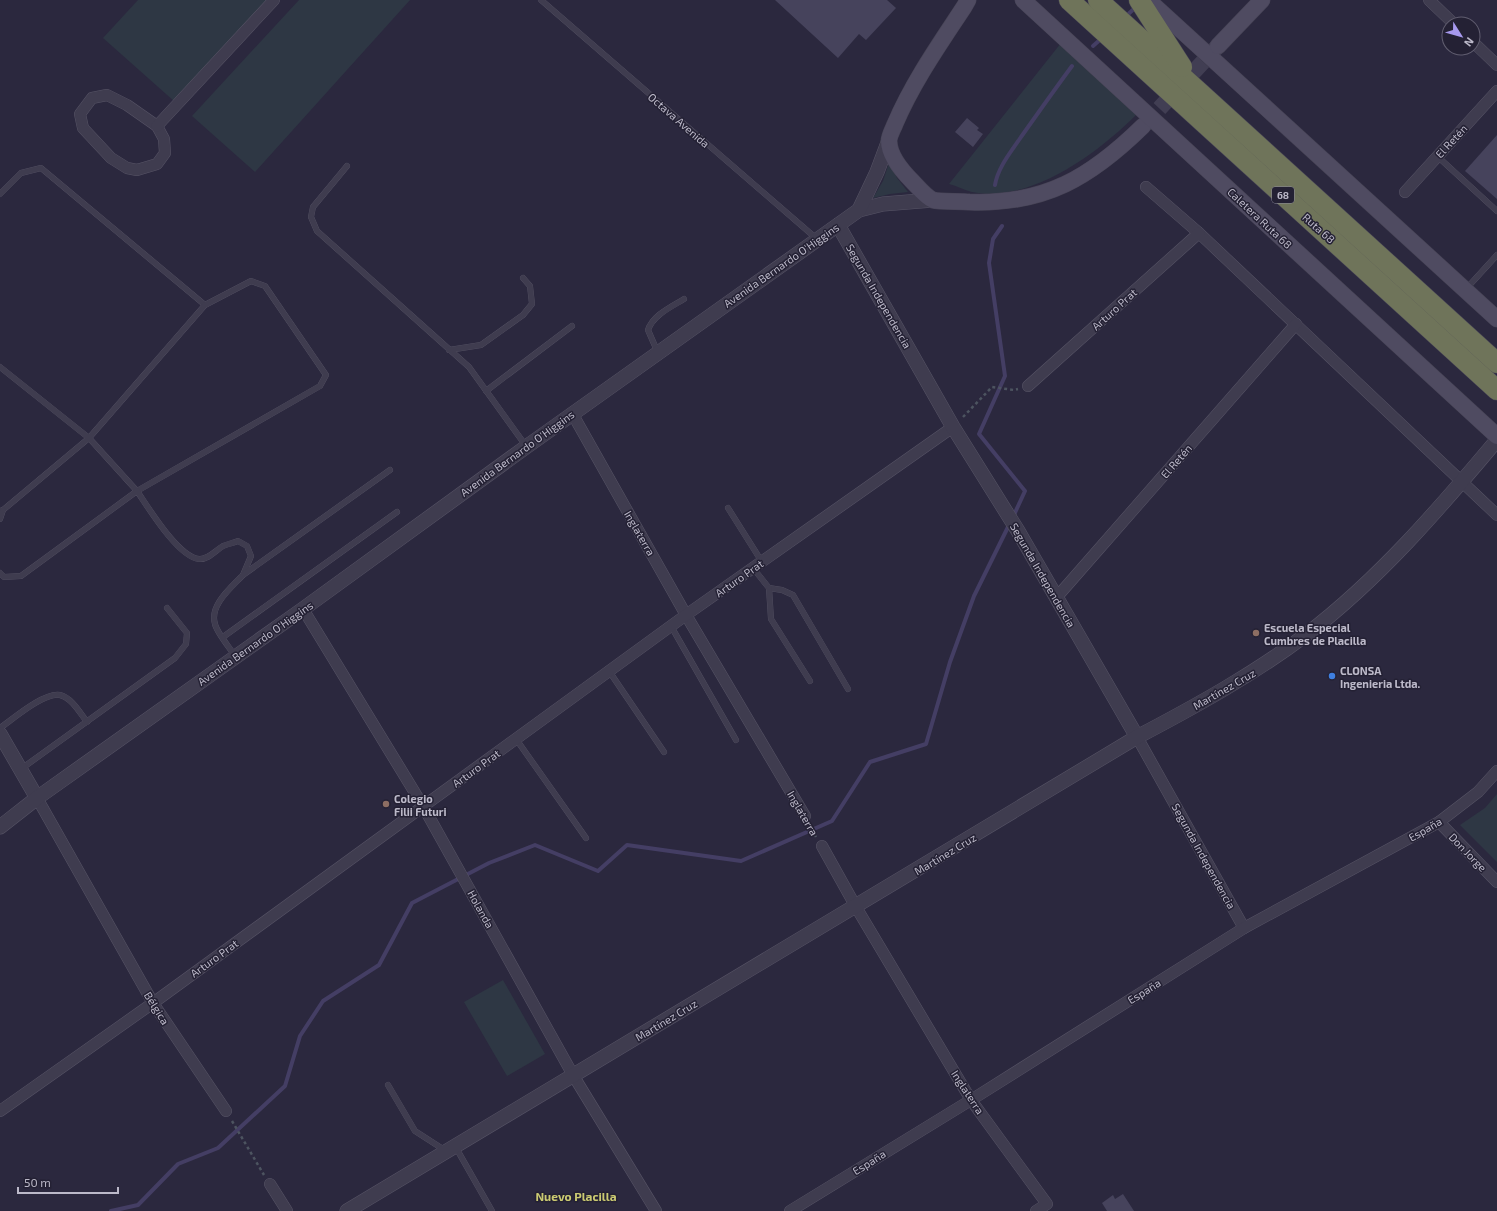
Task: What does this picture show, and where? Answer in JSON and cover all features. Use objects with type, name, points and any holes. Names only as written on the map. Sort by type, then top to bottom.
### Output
[{"type":"highway","name":"Ruta 68","points":[[1069,0],[1497,390]]},
{"type":"highway","name":"Ruta 68","points":[[1098,0],[1497,364]]},
{"type":"highway","points":[[1139,0],[1198,90]]},
{"type":"main road","name":"Avenida Bernardo O'Higgins","points":[[889,140],[901,111],[917,80],[968,0]]},
{"type":"main road","name":"Avenida Bernardo O'Higgins","points":[[958,16],[977,0]]},
{"type":"main road","name":"Caletera Ruta 68","points":[[1023,0],[1497,436]]},
{"type":"main road","points":[[1148,0],[1497,319]]},
{"type":"main road","points":[[1218,46],[1262,0]]},
{"type":"main road","points":[[889,140],[893,156],[902,169],[911,180],[933,200],[992,202],[1011,200],[1048,192],[1083,176],[1099,165],[1143,126]]},
{"type":"street","points":[[157,126],[274,0]]},
{"type":"street","points":[[1429,0],[1446,16]]},
{"type":"street","points":[[1481,50],[1497,65]]},
{"type":"street","name":"El Retén","points":[[1405,192],[1497,91]]},
{"type":"street","points":[[108,95],[127,105],[157,126],[164,140],[165,153],[157,164],[137,170],[127,168],[111,158],[83,128],[80,114],[92,98],[108,95]]},
{"type":"street","name":"Avenida Bernardo O'Higgins","points":[[0,827],[38,798],[303,609],[658,352],[859,210],[877,172],[889,140]]},
{"type":"street","points":[[1146,186],[1199,233],[1463,481],[1497,515]]},
{"type":"street","points":[[859,210],[883,204],[933,200]]},
{"type":"street","name":"Segunda Independencia","points":[[838,225],[953,427],[1018,531],[1137,737],[1244,928]]},
{"type":"street","name":"Arturo Prat","points":[[1028,386],[1199,233]]},
{"type":"street","name":"El Retén","points":[[1056,598],[1296,324]]},
{"type":"street","name":"Inglaterra","points":[[572,414],[686,615],[805,816]]},
{"type":"street","name":"Arturo Prat","points":[[0,1111],[152,1003],[686,615],[953,427]]},
{"type":"street","name":"Martínez Cruz","points":[[347,1211],[450,1148],[856,907],[1137,737],[1240,680],[1308,634],[1363,587],[1390,561],[1463,481],[1497,440]]},
{"type":"street","name":"Holanda","points":[[303,609],[423,806],[573,1075],[656,1211]]},
{"type":"street","points":[[0,734],[38,798]]},
{"type":"street","name":"España","points":[[790,1211],[971,1100],[1244,928],[1439,822],[1478,792],[1497,771]]},
{"type":"street","name":"Bélgica","points":[[38,798],[152,1003],[226,1111]]},
{"type":"street","name":"Don Jorge","points":[[1439,822],[1497,882]]},
{"type":"street","name":"Inglaterra","points":[[822,846],[856,907],[971,1100],[1047,1204],[1036,1211]]},
{"type":"street","points":[[270,1184],[287,1211]]},
{"type":"lane","name":"Octava Avenida","points":[[541,0],[817,240]]},
{"type":"lane","points":[[1437,156],[1497,211]]},
{"type":"lane","points":[[347,166],[313,207],[311,217],[317,231],[469,367],[526,447]]},
{"type":"lane","points":[[0,194],[21,173],[41,168],[205,305]]},
{"type":"lane","points":[[1465,290],[1497,255]]},
{"type":"lane","points":[[450,350],[481,345],[524,316],[532,304],[530,286],[523,278]]},
{"type":"lane","points":[[0,519],[1,510],[89,438],[205,305],[251,281],[265,286],[326,375],[320,386],[136,491],[21,576],[4,577],[0,573]]},
{"type":"lane","points":[[658,352],[648,330],[650,324],[684,299]]},
{"type":"lane","points":[[486,391],[572,326]]},
{"type":"lane","points":[[0,367],[89,438],[136,491],[173,541],[187,553],[198,559],[206,557],[222,547],[238,541],[247,546],[251,556],[243,575]]},
{"type":"lane","points":[[235,657],[215,624],[214,611],[224,596],[243,575],[390,470]]},
{"type":"lane","points":[[728,508],[769,588],[771,619],[810,681]]},
{"type":"lane","points":[[223,637],[397,512]]},
{"type":"lane","points":[[769,588],[782,590],[793,595],[848,689]]},
{"type":"lane","points":[[21,769],[175,658],[186,644],[187,633],[167,608]]},
{"type":"lane","points":[[671,626],[736,740]]},
{"type":"lane","points":[[609,671],[664,752]]},
{"type":"lane","points":[[0,728],[46,697],[60,695],[70,701],[87,722]]},
{"type":"lane","points":[[516,738],[586,838]]},
{"type":"lane","points":[[388,1085],[414,1131],[450,1148],[492,1211]]},
{"type":"path","points":[[953,427],[992,387],[1014,390]]},
{"type":"path","name":"Inglaterra","points":[[805,816],[822,846]]},
{"type":"path","points":[[226,1111],[270,1184]]},
{"type":"shaded area","points":[[138,0],[267,0],[175,102],[103,38]]},
{"type":"shaded area","points":[[299,0],[410,0],[255,172],[192,116]]},
{"type":"shaded area","points":[[1061,43],[1136,115],[1102,145],[1083,159],[1062,172],[1039,183],[1017,190],[994,194],[972,192],[949,184]]},
{"type":"shaded area","points":[[889,163],[897,178],[908,192],[873,198],[883,181]]},
{"type":"shaded area","points":[[1497,794],[1497,862],[1460,825],[1485,808]]},
{"type":"shaded area","points":[[503,980],[545,1054],[507,1076],[464,1002]]},
{"type":"building","points":[[775,0],[887,0],[896,8],[866,40],[859,34],[838,58]]},
{"type":"building","points":[[967,118],[979,128],[977,130],[983,134],[973,147],[955,132]]},
{"type":"building","points":[[1497,135],[1497,199],[1465,171]]},
{"type":"building","points":[[1123,1194],[1134,1211],[1107,1211],[1102,1203],[1113,1195],[1115,1199]]},
{"type":"waterway","points":[[1125,17],[1136,7]]},
{"type":"waterway","points":[[1093,46],[1102,38]]},
{"type":"waterway","points":[[995,185],[1005,160],[1072,66]]},
{"type":"waterway","points":[[1002,226],[993,239],[989,263],[1005,376],[979,434],[1025,491],[1013,517]]},
{"type":"waterway","points":[[111,1211],[138,1205],[178,1164],[218,1148],[285,1086],[300,1036],[323,1001],[379,965],[412,903],[489,863],[535,845],[598,871],[627,845],[741,861],[832,821],[870,762],[926,744],[950,662],[974,596],[1010,523]]},
{"type":"tunnel","points":[[1143,126],[1218,46]]},
{"type":"place","name":"Escuela Especial Cumbres de Placilla","points":[[1256,633]]},
{"type":"place","name":"CLONSA Ingenieria Ltda.","points":[[1332,676]]},
{"type":"place","name":"Colegio Filii Futuri","points":[[386,804]]},
{"type":"district","name":"Nuevo Placilla","points":[[576,1196]]}]
